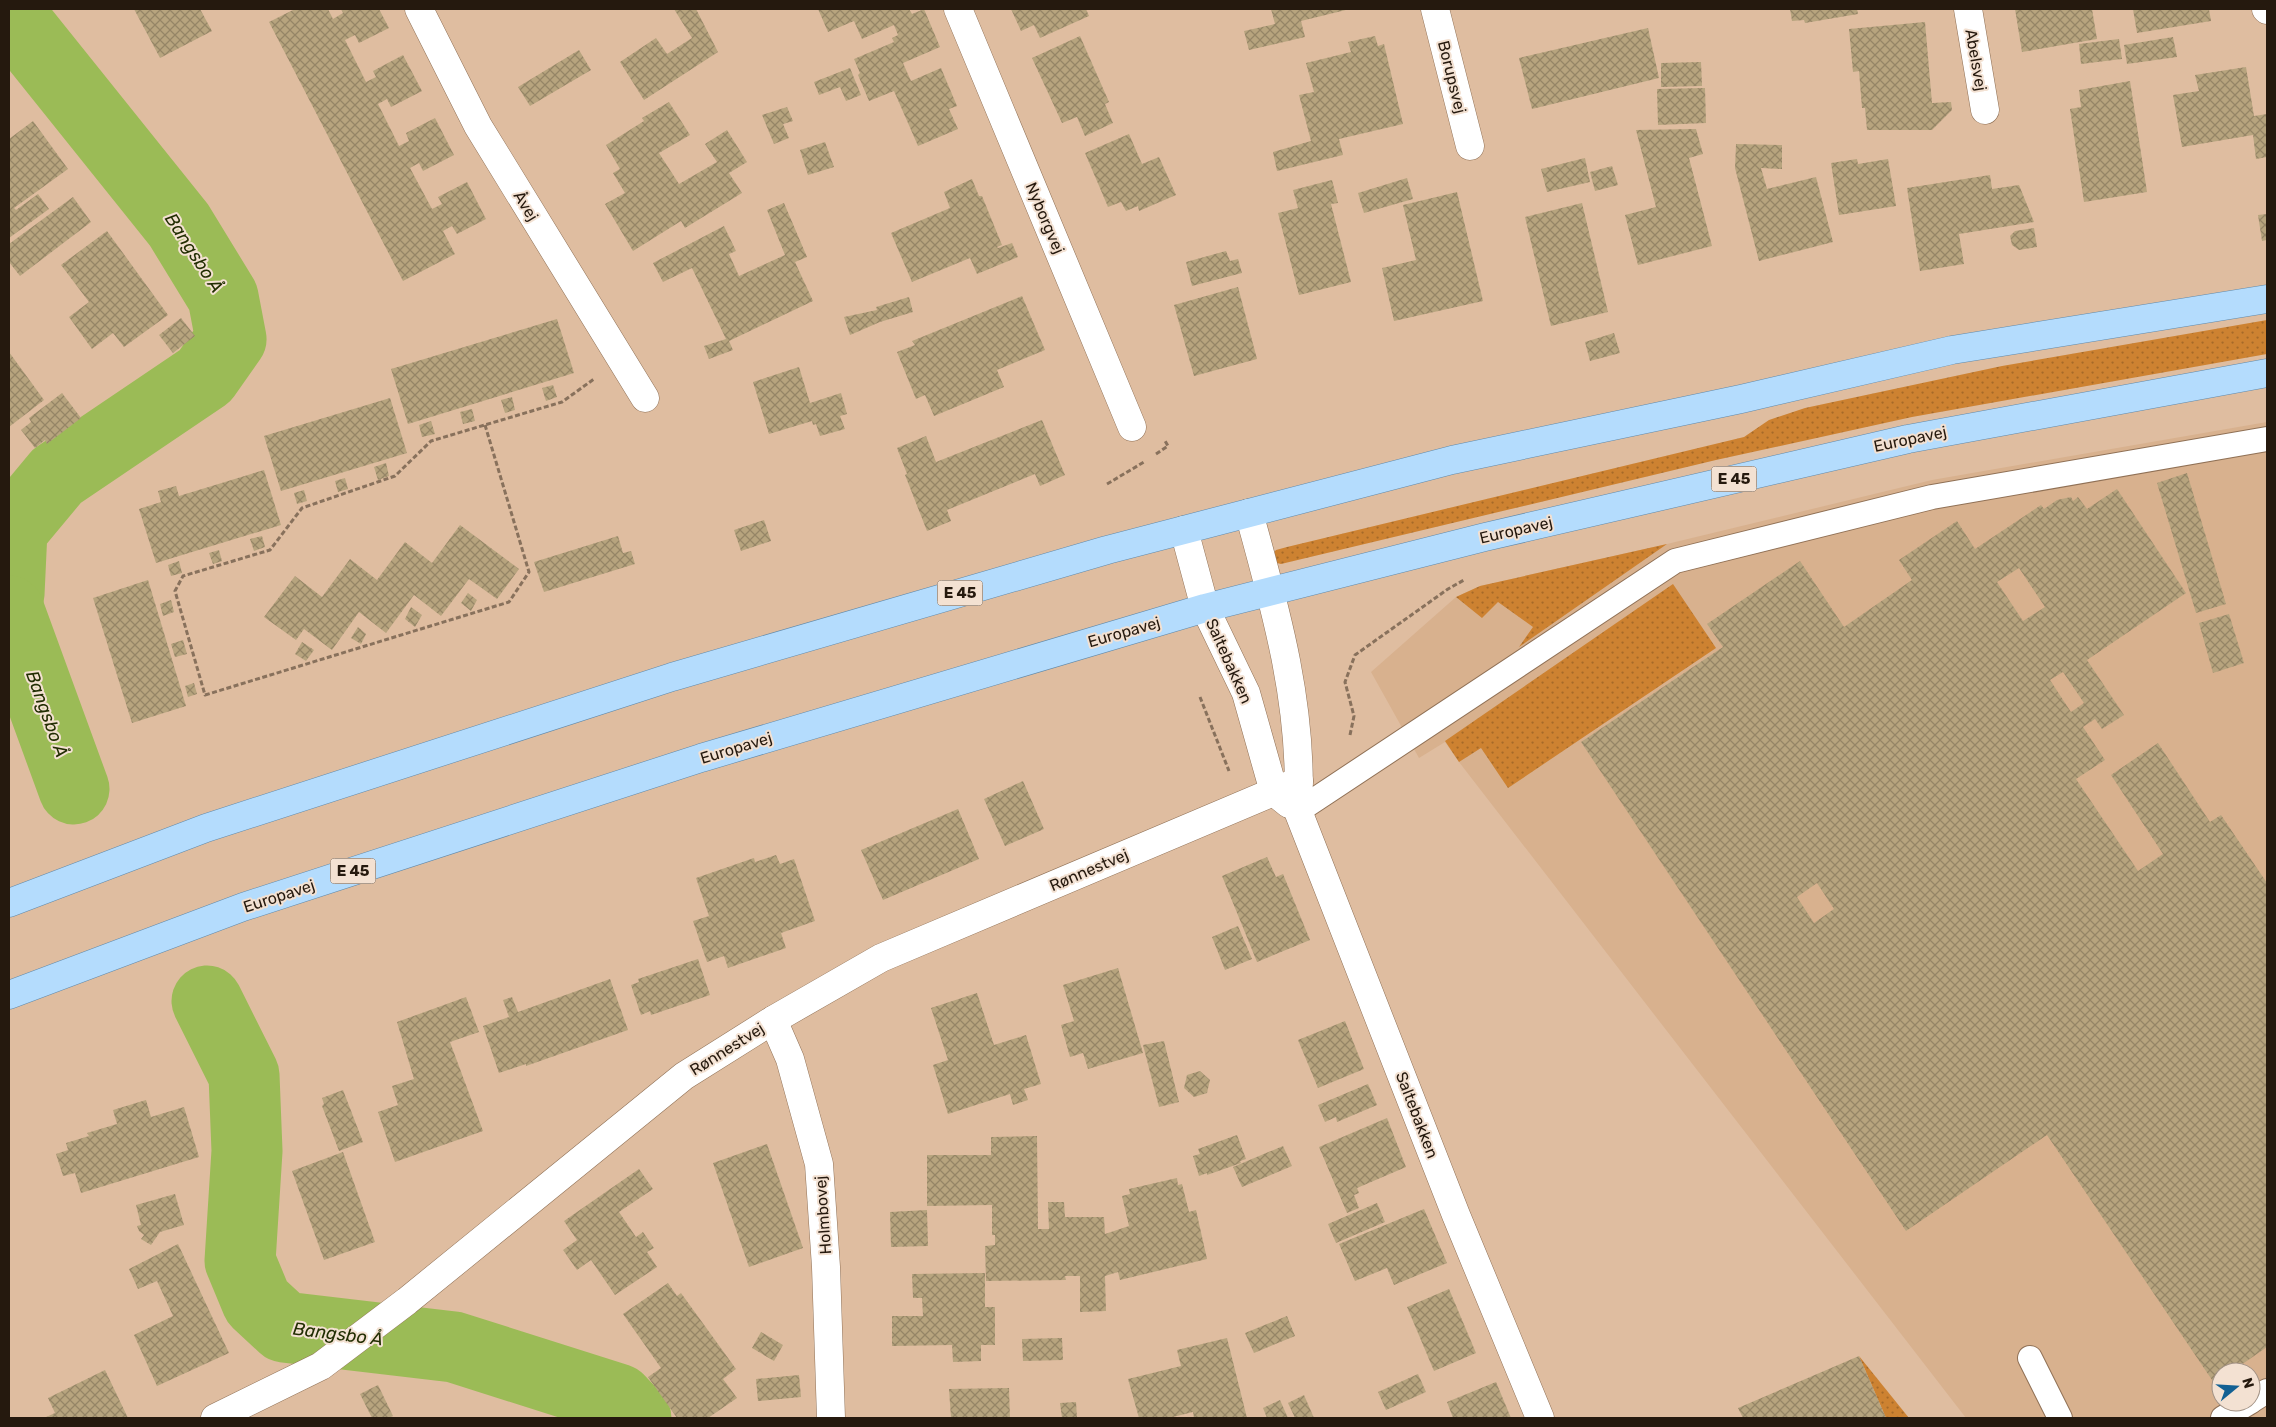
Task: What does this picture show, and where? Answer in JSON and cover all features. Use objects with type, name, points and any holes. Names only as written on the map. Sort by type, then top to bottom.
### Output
[{"type":"main road","name":"E 45","points":[[9,903],[206,828],[672,677],[1107,550],[1452,460],[1741,399],[1952,350],[2267,298]]},
{"type":"main road","name":"Europavej","points":[[9,995],[243,907],[691,761],[1270,590],[1485,537],[1908,438],[2267,373]]},
{"type":"street","name":"Åvej","points":[[419,9],[478,126],[645,398]]},
{"type":"street","name":"Nyborgvej","points":[[958,9],[1132,427]]},
{"type":"street","name":"Borupsvej","points":[[1435,9],[1470,146]]},
{"type":"street","name":"Abelsvej","points":[[1968,9],[1985,110]]},
{"type":"street","name":"Saltebakken","points":[[1249,513],[1270,590],[1292,688],[1299,782],[1298,811],[1456,1215],[1540,1418]]},
{"type":"street","name":"Saltebakken","points":[[1184,530],[1205,608],[1246,693],[1274,792]]},
{"type":"street","name":"Rønnestvej","points":[[215,1418],[321,1366],[407,1301],[684,1076],[773,1020],[881,958],[1299,782]]},
{"type":"street","points":[[1274,792],[1298,811]]},
{"type":"street","name":"Holmbovej","points":[[773,1020],[790,1059],[819,1164],[826,1267],[832,1418]]},
{"type":"lane","points":[[1298,811],[1675,561],[1932,497],[2267,438]]},
{"type":"lane","points":[[2030,1358],[2060,1418]]},
{"type":"path","points":[[485,425],[529,572],[509,602],[205,695],[175,591],[183,576],[270,550],[302,508],[395,476],[432,441],[485,425],[562,402],[621,359]]},
{"type":"path","points":[[1200,697],[1243,806]]},
{"type":"shaded area","points":[[2267,320],[2267,354],[1912,417],[1716,460],[1281,564],[1273,562],[1271,556],[1276,550],[1287,547],[1744,437],[1769,420],[1805,408],[2002,366]]},
{"type":"shaded area","points":[[2267,422],[2267,1418],[1966,1418],[1445,742],[1419,758],[1371,672],[1456,597],[1480,586],[1667,544],[1932,480]]},
{"type":"shaded area","points":[[1667,544],[1519,647],[1533,627],[1498,602],[1482,618],[1456,597],[1480,586]]},
{"type":"shaded area","points":[[1673,584],[1716,648],[1508,788],[1481,748],[1459,762],[1445,741]]},
{"type":"shaded area","points":[[1859,1356],[1909,1418],[1886,1418]]},
{"type":"building","points":[[134,9],[200,9],[212,31],[160,58]]},
{"type":"building","points":[[295,9],[328,9],[333,19],[343,13],[341,9],[379,9],[389,28],[359,43],[355,35],[345,40],[366,82],[376,77],[373,71],[403,55],[422,91],[391,107],[387,99],[378,104],[399,146],[409,141],[406,133],[435,118],[454,155],[423,171],[419,163],[410,168],[432,209],[442,204],[438,197],[467,182],[486,219],[457,234],[452,226],[443,231],[455,254],[403,281],[269,22]]},
{"type":"building","points":[[674,9],[696,9],[718,52],[644,100],[620,62],[656,38],[667,54],[692,38]]},
{"type":"building","points":[[818,9],[909,9],[912,14],[924,9],[940,47],[903,63],[911,81],[941,68],[957,106],[949,109],[958,129],[918,146],[894,91],[869,101],[858,75],[860,73],[854,59],[894,42],[892,38],[898,35],[894,25],[862,39],[854,21],[828,32]]},
{"type":"building","points":[[1011,9],[1086,9],[1089,16],[1040,38],[1034,25],[1021,31]]},
{"type":"building","points":[[1271,9],[1350,9],[1301,21],[1305,37],[1249,50],[1244,31],[1275,24]]},
{"type":"building","points":[[1790,9],[1857,9],[1858,14],[1805,23],[1804,20],[1792,21]]},
{"type":"building","points":[[2015,9],[2092,9],[2097,39],[2022,52]]},
{"type":"building","points":[[2133,9],[2209,9],[2211,21],[2137,33]]},
{"type":"building","points":[[1925,22],[1932,103],[1951,102],[1952,110],[1932,130],[1867,130],[1865,108],[1862,108],[1859,71],[1853,72],[1849,29]]},
{"type":"building","points":[[1648,28],[1659,78],[1532,109],[1519,58]]},
{"type":"building","points":[[1080,36],[1109,102],[1105,104],[1113,123],[1085,136],[1077,117],[1062,123],[1032,58]]},
{"type":"building","points":[[1375,36],[1378,46],[1384,44],[1403,124],[1339,139],[1343,155],[1277,171],[1273,152],[1311,141],[1299,95],[1314,92],[1306,63],[1351,52],[1348,42]]},
{"type":"building","points":[[2173,37],[2177,57],[2127,64],[2124,45]]},
{"type":"building","points":[[2119,39],[2122,59],[2081,64],[2079,44]]},
{"type":"building","points":[[579,50],[591,70],[530,106],[518,87]]},
{"type":"building","points":[[1701,62],[1702,86],[1661,87],[1661,63]]},
{"type":"building","points":[[2246,67],[2254,116],[2267,114],[2267,157],[2256,159],[2253,135],[2182,147],[2173,95],[2199,91],[2195,75]]},
{"type":"building","points":[[850,68],[861,95],[846,101],[840,87],[819,95],[814,82]]},
{"type":"building","points":[[2130,81],[2147,192],[2084,202],[2070,109],[2081,107],[2079,90]]},
{"type":"building","points":[[1705,88],[1706,123],[1658,125],[1657,89]]},
{"type":"building","points":[[669,102],[690,135],[659,153],[679,184],[717,162],[705,144],[727,130],[747,162],[729,173],[742,193],[685,228],[681,221],[633,251],[605,204],[625,193],[613,173],[620,169],[606,145],[644,121],[642,118]]},
{"type":"building","points":[[787,107],[793,121],[783,124],[789,138],[774,144],[762,115]]},
{"type":"building","points":[[33,121],[68,169],[14,208],[16,210],[38,194],[49,209],[9,238],[9,139]]},
{"type":"building","points":[[1696,129],[1703,154],[1689,158],[1712,246],[1638,265],[1625,215],[1656,207],[1636,130]]},
{"type":"building","points":[[1129,134],[1142,164],[1159,157],[1176,195],[1139,211],[1138,206],[1126,211],[1121,202],[1108,207],[1085,153]]},
{"type":"building","points":[[825,142],[834,167],[808,175],[800,150]]},
{"type":"building","points":[[1736,144],[1782,145],[1782,169],[1761,168],[1767,189],[1816,177],[1833,242],[1759,261],[1735,168]]},
{"type":"building","points":[[1585,158],[1590,182],[1547,192],[1541,169]]},
{"type":"building","points":[[1857,159],[1858,164],[1888,159],[1896,206],[1839,215],[1831,163]]},
{"type":"building","points":[[1612,166],[1618,185],[1595,191],[1590,172]]},
{"type":"building","points":[[1990,175],[1992,189],[2019,185],[2034,222],[1959,234],[1964,264],[1920,271],[1907,188]]},
{"type":"building","points":[[1407,178],[1413,199],[1364,213],[1358,193]]},
{"type":"building","points":[[972,179],[979,196],[982,196],[1002,245],[997,247],[1012,243],[1018,257],[977,274],[970,258],[912,282],[891,233],[950,208],[944,192]]},
{"type":"building","points":[[1332,180],[1338,203],[1331,204],[1351,282],[1299,295],[1278,213],[1298,208],[1293,190]]},
{"type":"building","points":[[1457,192],[1483,301],[1394,321],[1382,268],[1416,260],[1403,205]]},
{"type":"building","points":[[73,197],[91,222],[20,276],[9,262],[9,244]]},
{"type":"building","points":[[784,203],[807,257],[795,262],[813,301],[729,341],[733,350],[709,359],[704,346],[726,339],[692,268],[663,282],[653,263],[724,226],[736,251],[729,254],[739,276],[785,255],[767,210]]},
{"type":"building","points":[[1582,203],[1608,312],[1551,326],[1525,217]]},
{"type":"building","points":[[2267,214],[2267,240],[2262,241],[2258,215]]},
{"type":"building","points":[[2034,228],[2037,247],[2019,250],[2012,245],[2010,236],[2015,231]]},
{"type":"building","points":[[107,231],[168,315],[124,347],[113,333],[92,349],[69,317],[89,302],[61,265]]},
{"type":"building","points":[[1226,251],[1230,261],[1238,259],[1242,273],[1192,286],[1186,262]]},
{"type":"building","points":[[1238,287],[1257,359],[1194,376],[1174,305]]},
{"type":"building","points":[[1022,296],[1045,350],[997,370],[1004,387],[934,416],[925,395],[916,399],[897,352],[915,345],[912,341]]},
{"type":"building","points":[[909,297],[913,312],[880,322],[850,335],[844,317],[877,310],[876,307]]},
{"type":"building","points":[[181,318],[195,336],[173,353],[159,335]]},
{"type":"building","points":[[557,319],[574,373],[408,424],[391,369]]},
{"type":"building","points":[[1614,333],[1620,353],[1590,361],[1585,342]]},
{"type":"building","points":[[9,352],[44,400],[9,427]]},
{"type":"building","points":[[799,367],[810,403],[841,393],[847,414],[840,416],[845,429],[820,436],[816,424],[813,425],[812,421],[769,434],[753,382]]},
{"type":"building","points":[[553,385],[557,397],[546,401],[542,388]]},
{"type":"building","points":[[62,393],[81,418],[47,444],[45,440],[35,448],[21,430],[31,422],[29,418]]},
{"type":"building","points":[[512,397],[515,410],[505,413],[501,400]]},
{"type":"building","points":[[390,398],[407,453],[281,491],[264,436]]},
{"type":"building","points":[[472,409],[475,421],[463,424],[460,412]]},
{"type":"building","points":[[1042,420],[1065,475],[1040,486],[1035,474],[947,510],[951,521],[927,531],[905,475],[907,474],[897,448],[926,436],[936,462]]},
{"type":"building","points":[[431,421],[435,434],[422,437],[419,425]]},
{"type":"building","points":[[386,463],[389,476],[378,480],[374,467]]},
{"type":"building","points":[[264,470],[281,525],[156,563],[139,509],[161,502],[158,491],[176,486],[179,496]]},
{"type":"building","points":[[2187,473],[2226,604],[2196,613],[2157,483]]},
{"type":"building","points":[[345,478],[348,489],[338,492],[335,481]]},
{"type":"building","points":[[2117,489],[2186,593],[2087,660],[2124,715],[2102,729],[2095,719],[2083,727],[2105,760],[2076,779],[2138,871],[2163,854],[2111,775],[2158,743],[2210,822],[2221,815],[2267,883],[2267,1347],[2245,1362],[2211,1362],[2211,1379],[2047,1135],[1906,1231],[1581,742],[1723,647],[1707,624],[1800,561],[1844,627],[1912,580],[1899,560],[1957,521],[1975,549],[2041,505],[2044,509],[2057,500],[2071,497],[2073,501],[2078,497],[2087,509]],"holes":[[[2019,568],[2045,607],[2023,621],[1997,582]],[[2063,672],[2084,703],[2071,712],[2050,680]],[[1817,883],[1834,909],[1814,923],[1797,897]]]},
{"type":"building","points":[[304,490],[307,501],[297,504],[294,493]]},
{"type":"building","points":[[764,520],[771,541],[741,551],[734,530]]},
{"type":"building","points":[[460,525],[519,569],[497,599],[469,579],[441,616],[414,595],[386,633],[359,612],[332,650],[304,629],[296,640],[264,617],[295,576],[322,597],[350,559],[377,580],[405,542],[432,563]]},
{"type":"building","points":[[262,536],[265,547],[254,551],[250,539]]},
{"type":"building","points":[[618,536],[623,553],[631,551],[635,564],[544,592],[534,562]]},
{"type":"building","points":[[219,550],[222,561],[213,564],[209,553]]},
{"type":"building","points":[[179,561],[182,573],[171,576],[168,565]]},
{"type":"building","points":[[148,580],[186,706],[132,723],[93,598]]},
{"type":"building","points":[[468,593],[477,600],[471,611],[461,603]]},
{"type":"building","points":[[171,600],[174,612],[163,616],[160,604]]},
{"type":"building","points":[[411,607],[422,615],[415,627],[405,619]]},
{"type":"building","points":[[2229,614],[2244,663],[2213,673],[2199,623]]},
{"type":"building","points":[[358,627],[366,634],[361,644],[351,638]]},
{"type":"building","points":[[183,640],[187,654],[175,657],[171,644]]},
{"type":"building","points":[[302,642],[314,650],[306,661],[295,654]]},
{"type":"building","points":[[194,683],[197,694],[188,697],[185,686]]},
{"type":"building","points":[[1023,781],[1044,829],[1005,846],[984,799]]},
{"type":"building","points":[[958,809],[979,859],[883,900],[861,850]]},
{"type":"building","points":[[776,855],[780,864],[794,859],[815,921],[781,933],[786,948],[728,968],[724,956],[707,962],[693,921],[709,916],[696,878],[754,858],[755,862]]},
{"type":"building","points":[[1267,857],[1276,877],[1283,874],[1310,940],[1257,962],[1222,876]]},
{"type":"building","points":[[1238,926],[1252,959],[1225,970],[1212,937]]},
{"type":"building","points":[[698,959],[710,995],[651,1015],[650,1011],[641,1015],[631,985],[639,982],[638,979]]},
{"type":"building","points":[[1118,968],[1143,1053],[1088,1069],[1083,1053],[1070,1057],[1061,1025],[1074,1021],[1063,985]]},
{"type":"building","points":[[610,979],[628,1030],[526,1066],[526,1064],[499,1073],[483,1026],[509,1017],[503,1000],[512,997],[518,1012]]},
{"type":"building","points":[[977,993],[994,1045],[1026,1035],[1041,1084],[1024,1089],[1028,1100],[1013,1105],[1010,1094],[948,1114],[933,1065],[948,1060],[931,1008]]},
{"type":"building","points":[[466,997],[479,1032],[450,1042],[483,1131],[395,1162],[378,1112],[398,1105],[392,1086],[414,1079],[397,1022]]},
{"type":"building","points":[[1345,1021],[1364,1069],[1318,1088],[1298,1040]]},
{"type":"building","points":[[1164,1041],[1179,1102],[1159,1107],[1143,1045]]},
{"type":"building","points":[[1200,1071],[1210,1080],[1207,1093],[1194,1097],[1184,1088],[1187,1075]]},
{"type":"building","points":[[1368,1084],[1377,1105],[1337,1122],[1336,1117],[1325,1122],[1318,1105]]},
{"type":"building","points":[[343,1090],[363,1142],[339,1151],[322,1106],[324,1104],[322,1098]]},
{"type":"building","points":[[146,1100],[151,1117],[184,1107],[199,1157],[81,1193],[75,1173],[63,1176],[56,1154],[68,1150],[66,1143],[89,1136],[87,1133],[117,1124],[113,1110]]},
{"type":"building","points":[[1387,1118],[1406,1167],[1357,1188],[1359,1193],[1354,1195],[1359,1208],[1347,1213],[1319,1147]]},
{"type":"building","points":[[1237,1135],[1246,1159],[1240,1161],[1241,1163],[1199,1176],[1193,1156],[1200,1154],[1198,1149]]},
{"type":"building","points":[[1037,1136],[1038,1229],[1049,1229],[1048,1202],[1064,1202],[1065,1217],[1104,1217],[1105,1234],[1129,1226],[1122,1196],[1130,1194],[1129,1189],[1177,1178],[1178,1185],[1182,1184],[1189,1212],[1196,1210],[1207,1259],[1120,1280],[1118,1272],[1105,1276],[1106,1311],[1080,1312],[1080,1276],[1065,1276],[1066,1280],[986,1281],[985,1246],[995,1245],[995,1235],[992,1235],[992,1205],[927,1206],[927,1155],[991,1155],[991,1137]]},
{"type":"building","points":[[767,1144],[803,1248],[749,1267],[713,1163]]},
{"type":"building","points":[[1283,1146],[1292,1166],[1242,1187],[1233,1167]]},
{"type":"building","points":[[343,1152],[375,1242],[324,1260],[292,1171]]},
{"type":"building","points":[[639,1169],[653,1189],[619,1212],[636,1237],[643,1232],[654,1248],[647,1252],[657,1267],[615,1295],[591,1260],[577,1270],[563,1250],[577,1240],[564,1221]]},
{"type":"building","points":[[175,1194],[184,1225],[160,1232],[151,1245],[141,1239],[144,1235],[137,1226],[141,1225],[136,1205]]},
{"type":"building","points":[[1377,1203],[1385,1222],[1336,1243],[1328,1224]]},
{"type":"building","points":[[1424,1209],[1447,1263],[1394,1285],[1387,1268],[1355,1281],[1339,1244]]},
{"type":"building","points":[[927,1210],[928,1246],[891,1247],[890,1212]]},
{"type":"building","points":[[178,1244],[229,1353],[157,1386],[134,1335],[173,1316],[157,1281],[138,1289],[129,1269]]},
{"type":"building","points":[[985,1273],[985,1307],[995,1307],[995,1345],[981,1345],[981,1361],[953,1362],[952,1345],[892,1346],[892,1316],[923,1316],[922,1298],[913,1298],[912,1274]]},
{"type":"building","points":[[668,1283],[677,1296],[681,1293],[736,1369],[723,1379],[737,1398],[708,1418],[677,1418],[648,1377],[661,1368],[623,1314]]},
{"type":"building","points":[[1449,1289],[1476,1353],[1434,1371],[1407,1307]]},
{"type":"building","points":[[1287,1316],[1295,1336],[1254,1353],[1245,1333]]},
{"type":"building","points":[[761,1332],[783,1345],[774,1361],[752,1348]]},
{"type":"building","points":[[1062,1338],[1063,1360],[1023,1361],[1022,1339]]},
{"type":"building","points":[[1227,1338],[1247,1418],[1194,1418],[1193,1412],[1169,1418],[1139,1418],[1128,1379],[1181,1366],[1177,1350]]},
{"type":"building","points":[[1859,1356],[1886,1418],[1743,1418],[1738,1408]]},
{"type":"building","points":[[105,1370],[128,1418],[44,1418],[55,1413],[48,1398]]},
{"type":"building","points":[[1418,1374],[1426,1392],[1386,1410],[1378,1392]]},
{"type":"building","points":[[799,1375],[801,1397],[758,1401],[756,1379]]},
{"type":"building","points":[[1496,1382],[1511,1418],[1453,1418],[1447,1402]]},
{"type":"building","points":[[378,1385],[393,1416],[389,1418],[372,1418],[360,1394]]},
{"type":"building","points":[[1009,1388],[1010,1418],[951,1418],[949,1389]]},
{"type":"building","points":[[1304,1395],[1314,1418],[1295,1418],[1288,1403]]},
{"type":"building","points":[[1280,1400],[1288,1418],[1267,1418],[1263,1408]]},
{"type":"building","points":[[1076,1402],[1077,1418],[1062,1418],[1060,1403]]},
{"type":"waterway","name":"Bangsbo Å","points":[[9,13],[179,225],[223,297],[231,339],[205,376],[57,476],[12,530],[9,594]]},
{"type":"waterway","name":"Bangsbo Å","points":[[9,611],[74,789]]},
{"type":"waterway","name":"Bangsbo Å","points":[[207,1001],[244,1075],[247,1151],[240,1261],[257,1302],[284,1327],[454,1347],[618,1399],[636,1418]]}]
